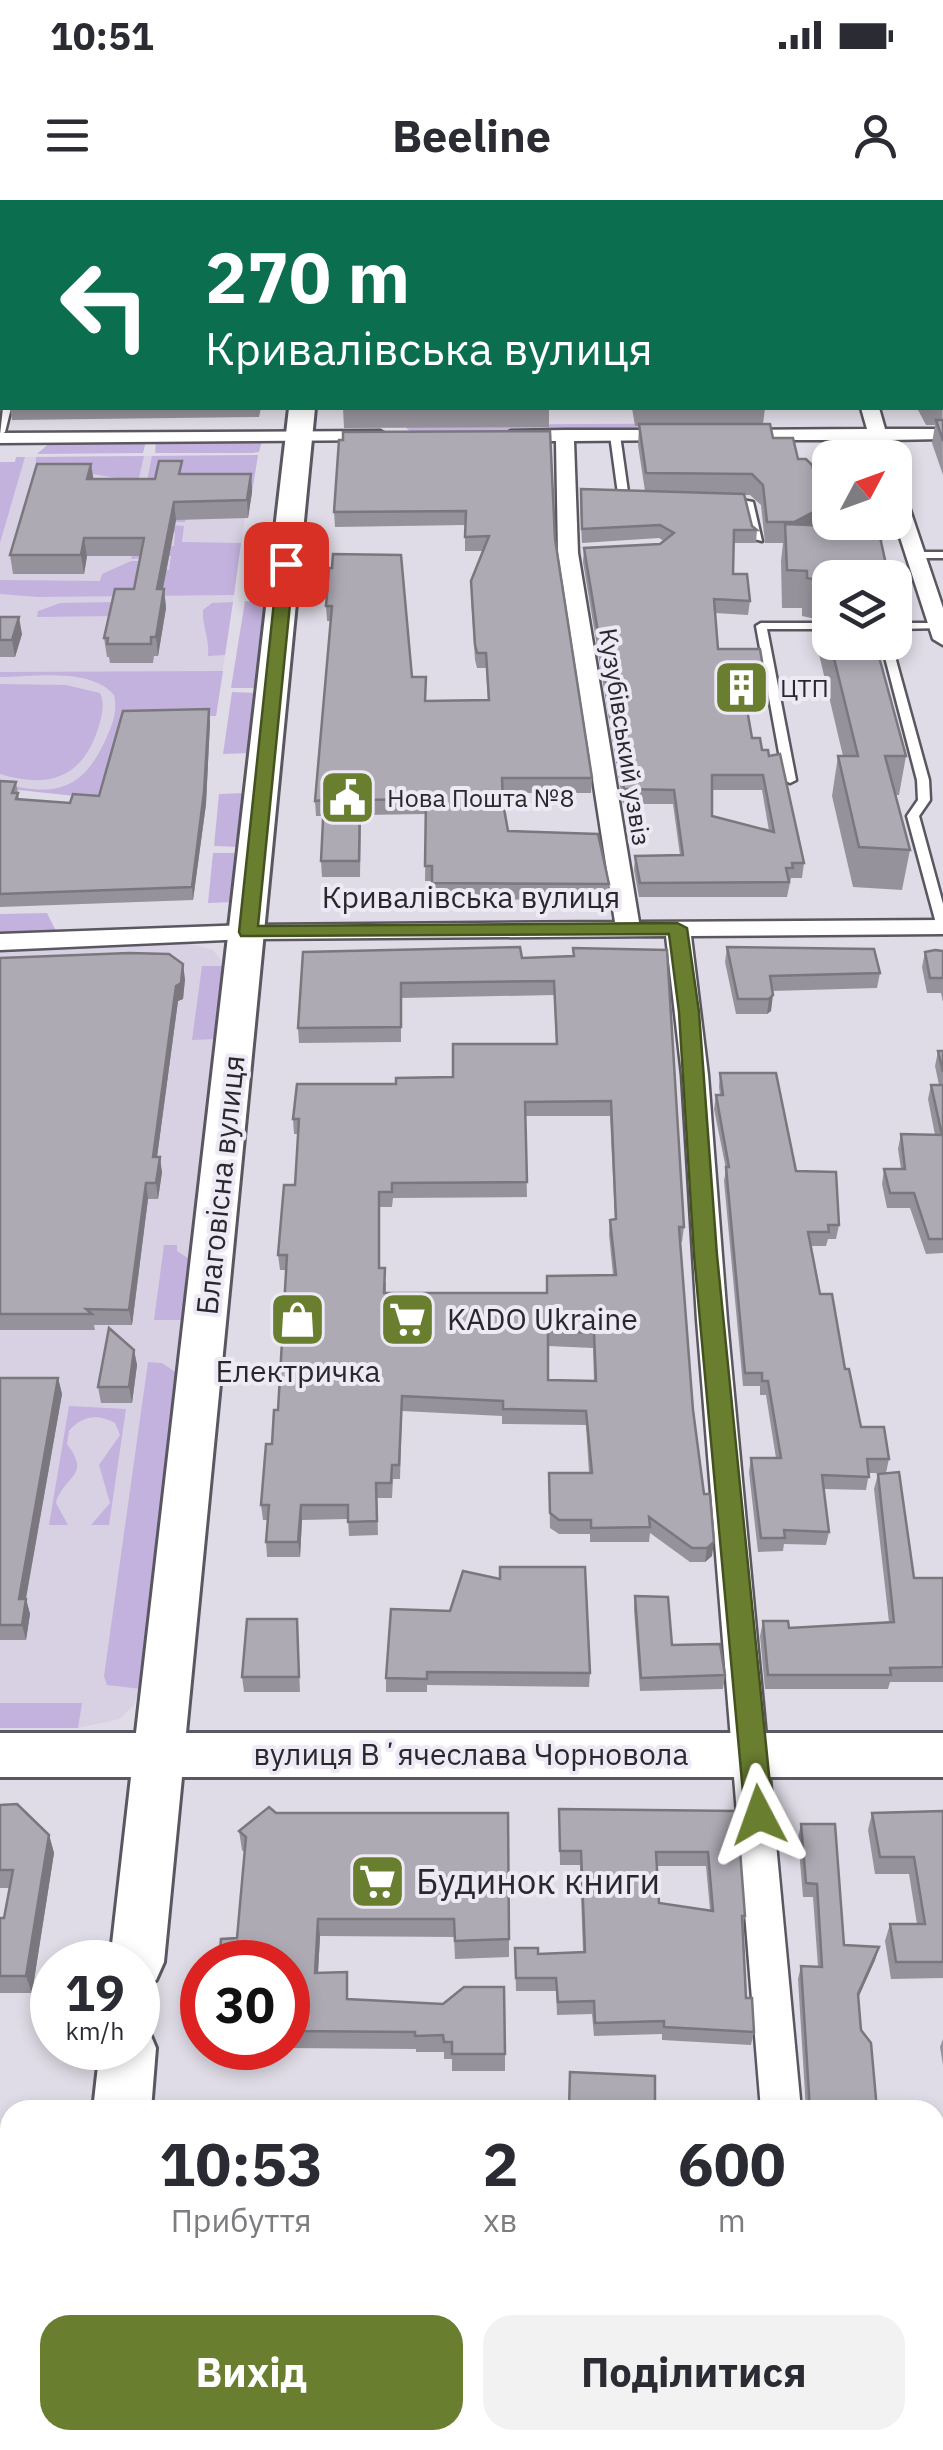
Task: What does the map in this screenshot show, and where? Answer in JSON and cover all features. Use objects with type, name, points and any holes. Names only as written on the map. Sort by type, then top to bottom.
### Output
[{"type":"main road","name":"Благовісна вулиця","points":[[139,1940],[301,422]]},
{"type":"main road","name":"вулиця Вʼячеслава Чорновола","points":[[0,1755],[943,1756]]},
{"type":"main road","points":[[123,2100],[126,2070]]},
{"type":"street","points":[[871,410],[880,440]]},
{"type":"street","points":[[0,435],[301,422],[398,436]]},
{"type":"street","points":[[490,436],[943,434]]},
{"type":"street","name":"Кузубівський узвіз","points":[[565,435],[628,929]]},
{"type":"street","points":[[911,540],[941,632]]},
{"type":"street","name":"Кривалівська вулиця","points":[[0,942],[248,932],[943,927]]},
{"type":"street","points":[[677,928],[689,1012],[706,1255],[755,1755],[780,2100]]},
{"type":"lane","points":[[0,435],[7,410]]},
{"type":"lane","points":[[615,436],[624,496],[658,500]]},
{"type":"lane","points":[[716,500],[750,504],[759,539]]},
{"type":"lane","points":[[916,555],[943,555]]},
{"type":"lane","points":[[790,780],[761,626],[812,626]]},
{"type":"lane","points":[[912,628],[941,632]]},
{"type":"lane","points":[[891,660],[923,780],[924,800],[913,816],[943,927]]},
{"type":"shaded area","points":[[759,423],[751,430],[411,432],[406,428],[407,425]]},
{"type":"shaded area","points":[[52,441],[146,441],[143,453],[37,454]]},
{"type":"shaded area","points":[[156,441],[262,441],[259,452],[253,453],[155,453]]},
{"type":"shaded area","points":[[258,455],[216,716],[122,717],[104,799],[0,788],[0,464],[16,464],[18,457]]},
{"type":"shaded area","points":[[258,455],[252,492],[192,492],[185,522],[139,521],[152,456]]},
{"type":"shaded area","points":[[144,456],[138,482],[36,464],[36,457]]},
{"type":"shaded area","points":[[16,457],[25,457],[0,543],[0,462],[15,462]]},
{"type":"shaded area","points":[[139,523],[184,526],[182,542],[241,543],[234,595],[0,594],[0,580],[100,581],[102,574],[131,561],[142,561],[141,571],[169,570],[171,556],[131,559],[135,545],[174,546],[175,532],[148,532]]},
{"type":"shaded area","points":[[245,601],[268,603],[258,688],[231,688]]},
{"type":"shaded area","points":[[115,602],[113,616],[37,617],[38,611],[60,603]]},
{"type":"shaded area","points":[[233,602],[225,655],[208,656],[203,610],[212,603]]},
{"type":"shaded area","points":[[223,671],[216,716],[121,718],[104,799],[0,788],[0,783],[50,789],[75,781],[96,758],[110,730],[115,708],[114,695],[91,680],[61,676],[0,677],[0,672]]},
{"type":"shaded area","points":[[0,684],[66,685],[100,693],[100,722],[81,761],[71,770],[46,780],[0,774]]},
{"type":"shaded area","points":[[232,692],[257,693],[250,753],[223,754]]},
{"type":"shaded area","points":[[246,793],[240,847],[214,846],[219,794]]},
{"type":"shaded area","points":[[213,853],[239,853],[234,902],[208,903]]},
{"type":"shaded area","points":[[47,913],[56,931],[0,933],[0,914]]},
{"type":"shaded area","points":[[185,942],[213,950],[225,966],[143,1681],[134,1705],[120,1719],[78,1728],[0,1728],[0,951]]},
{"type":"shaded area","points":[[202,966],[225,966],[217,1039],[192,1040]]},
{"type":"shaded area","points":[[164,1245],[177,1245],[177,1251],[191,1260],[184,1320],[154,1320]]},
{"type":"shaded area","points":[[148,1362],[162,1363],[178,1374],[141,1689],[107,1685],[104,1676]]},
{"type":"shaded area","points":[[69,1406],[126,1409],[109,1525],[91,1525],[110,1503],[99,1465],[120,1435],[115,1423],[96,1417],[84,1419],[69,1431],[67,1444],[77,1470],[56,1503],[68,1525],[49,1525]]},
{"type":"shaded area","points":[[0,1703],[82,1703],[78,1728],[0,1728]]},
{"type":"building","points":[[936,420],[943,420],[943,441]]},
{"type":"building","points":[[639,424],[770,424],[773,438],[793,438],[798,459],[806,459],[812,465],[812,513],[794,522],[767,522],[763,485],[752,474],[646,473]]},
{"type":"building","points":[[550,431],[555,539],[592,778],[502,778],[503,803],[508,831],[598,834],[609,884],[432,883],[432,866],[425,866],[426,799],[360,800],[359,861],[321,861],[324,800],[315,801],[332,606],[326,606],[333,554],[401,555],[412,677],[426,677],[425,701],[489,700],[486,653],[477,653],[475,645],[471,581],[489,536],[465,537],[466,511],[334,512],[339,440],[343,440],[343,432]]},
{"type":"building","points":[[159,461],[182,461],[179,474],[251,474],[247,500],[174,502],[157,589],[164,589],[156,637],[151,637],[151,644],[107,644],[108,638],[104,638],[115,589],[134,589],[144,538],[84,538],[81,555],[10,555],[37,464],[91,464],[87,479],[155,479]]},
{"type":"building","points":[[581,489],[744,494],[752,526],[757,530],[734,530],[733,574],[747,574],[750,601],[714,599],[718,649],[760,649],[767,692],[744,692],[752,738],[760,738],[762,750],[768,750],[769,756],[780,754],[804,863],[792,863],[793,868],[786,868],[789,882],[640,883],[635,856],[683,855],[674,790],[624,789],[584,548],[660,544],[674,533],[660,525],[582,529]],"holes":[[[712,775],[763,775],[774,832],[712,816]]]},
{"type":"building","points":[[785,524],[812,525],[812,540],[881,540],[885,560],[812,560],[812,579],[807,578],[807,571],[787,570]]},
{"type":"building","points":[[0,617],[19,617],[12,640],[0,640]]},
{"type":"building","points":[[834,660],[880,660],[906,756],[885,756],[910,850],[859,847],[838,756],[858,756]]},
{"type":"building","points":[[209,709],[192,887],[0,894],[0,781],[16,782],[12,793],[18,793],[16,799],[70,803],[73,794],[99,796],[123,711]]},
{"type":"building","points":[[520,947],[522,958],[574,956],[573,948],[667,950],[684,1227],[679,1227],[693,1410],[704,1494],[710,1494],[714,1542],[707,1548],[692,1548],[649,1517],[650,1527],[591,1528],[591,1520],[559,1520],[550,1513],[549,1473],[592,1473],[586,1411],[503,1409],[503,1401],[402,1396],[399,1465],[392,1465],[391,1483],[376,1483],[377,1521],[348,1522],[348,1505],[301,1505],[298,1542],[266,1542],[269,1505],[261,1505],[266,1444],[272,1444],[274,1410],[278,1410],[287,1255],[278,1255],[284,1185],[295,1185],[299,1119],[293,1119],[297,1084],[396,1084],[396,1078],[453,1077],[453,1044],[557,1044],[554,981],[401,983],[401,1027],[298,1028],[303,952]],"holes":[[[611,1101],[616,1219],[610,1220],[616,1275],[547,1276],[547,1293],[384,1293],[385,1268],[379,1268],[379,1192],[392,1192],[392,1183],[527,1182],[525,1102]],[[548,1331],[594,1333],[596,1381],[548,1380]]]},
{"type":"building","points":[[727,947],[874,949],[880,973],[770,976],[773,995],[769,999],[738,999]]},
{"type":"building","points":[[943,951],[943,978],[930,978],[925,952]]},
{"type":"building","points":[[169,954],[183,964],[181,983],[176,986],[153,1157],[160,1157],[156,1183],[146,1183],[129,1310],[0,1314],[0,958]]},
{"type":"building","points":[[720,1073],[776,1073],[796,1171],[836,1172],[839,1225],[828,1225],[829,1232],[808,1232],[820,1294],[832,1294],[845,1369],[849,1369],[861,1427],[884,1427],[889,1459],[867,1459],[869,1477],[822,1475],[829,1532],[784,1530],[785,1538],[761,1538],[751,1458],[781,1458],[768,1381],[762,1381],[762,1373],[745,1373],[729,1167],[716,1095],[723,1095]]},
{"type":"building","points":[[931,1085],[943,1085],[943,1239],[929,1239],[914,1193],[890,1193],[884,1169],[905,1169],[901,1134],[942,1135]]},
{"type":"building","points":[[109,1328],[134,1350],[129,1387],[98,1387]]},
{"type":"building","points":[[0,1378],[58,1378],[19,1599],[26,1599],[22,1625],[0,1625]]},
{"type":"building","points":[[899,1472],[914,1578],[943,1578],[943,1667],[890,1668],[891,1675],[768,1675],[763,1621],[788,1621],[789,1628],[894,1622],[878,1474]]},
{"type":"building","points":[[500,1567],[585,1567],[590,1673],[427,1672],[427,1679],[386,1678],[391,1609],[450,1611],[463,1571],[500,1579]]},
{"type":"building","points":[[635,1596],[668,1597],[672,1645],[720,1644],[725,1675],[641,1678]]},
{"type":"building","points":[[247,1619],[297,1619],[299,1677],[242,1677]]},
{"type":"building","points":[[17,1804],[49,1835],[26,1976],[0,1976],[0,1918],[4,1918],[13,1870],[0,1870],[0,1805]]},
{"type":"building","points":[[269,1807],[276,1813],[508,1813],[509,1939],[455,1941],[454,1919],[318,1919],[315,1973],[347,1972],[347,1999],[443,2004],[464,1987],[504,1987],[505,2054],[452,2054],[452,2042],[444,2042],[443,2035],[310,2031],[310,1940],[221,1940],[237,1938],[246,1837],[239,1831]]},
{"type":"building","points":[[559,1809],[737,1811],[746,1998],[752,1998],[754,2032],[664,2027],[664,2021],[595,2023],[594,2001],[558,2002],[556,1978],[516,1978],[515,1948],[538,1948],[538,1954],[585,1952],[581,1851],[560,1851]],"holes":[[[656,1852],[708,1852],[713,1911],[659,1903]]]},
{"type":"building","points":[[943,1811],[943,1962],[896,1962],[890,1924],[925,1924],[914,1857],[880,1857],[872,1813]]},
{"type":"building","points":[[801,1824],[835,1824],[844,1945],[879,1947],[858,1994],[861,2030],[871,2043],[876,2100],[809,2100],[801,1966],[822,1967],[817,1884],[806,1883]]},
{"type":"building","points":[[570,2072],[655,2076],[655,2100],[569,2100]]},
{"type":"place","name":"ЦТП","points":[[741,688]]},
{"type":"place","name":"Нова Пошта №8","points":[[348,798]]},
{"type":"place","name":"Електричка","points":[[298,1320]]},
{"type":"place","name":"KADO Ukraine","points":[[408,1320]]},
{"type":"place","name":"Будинок книги","points":[[377,1882]]},
{"type":"route","points":[[286,564],[248,932],[677,928],[689,1012],[706,1255],[759,1815]]}]
